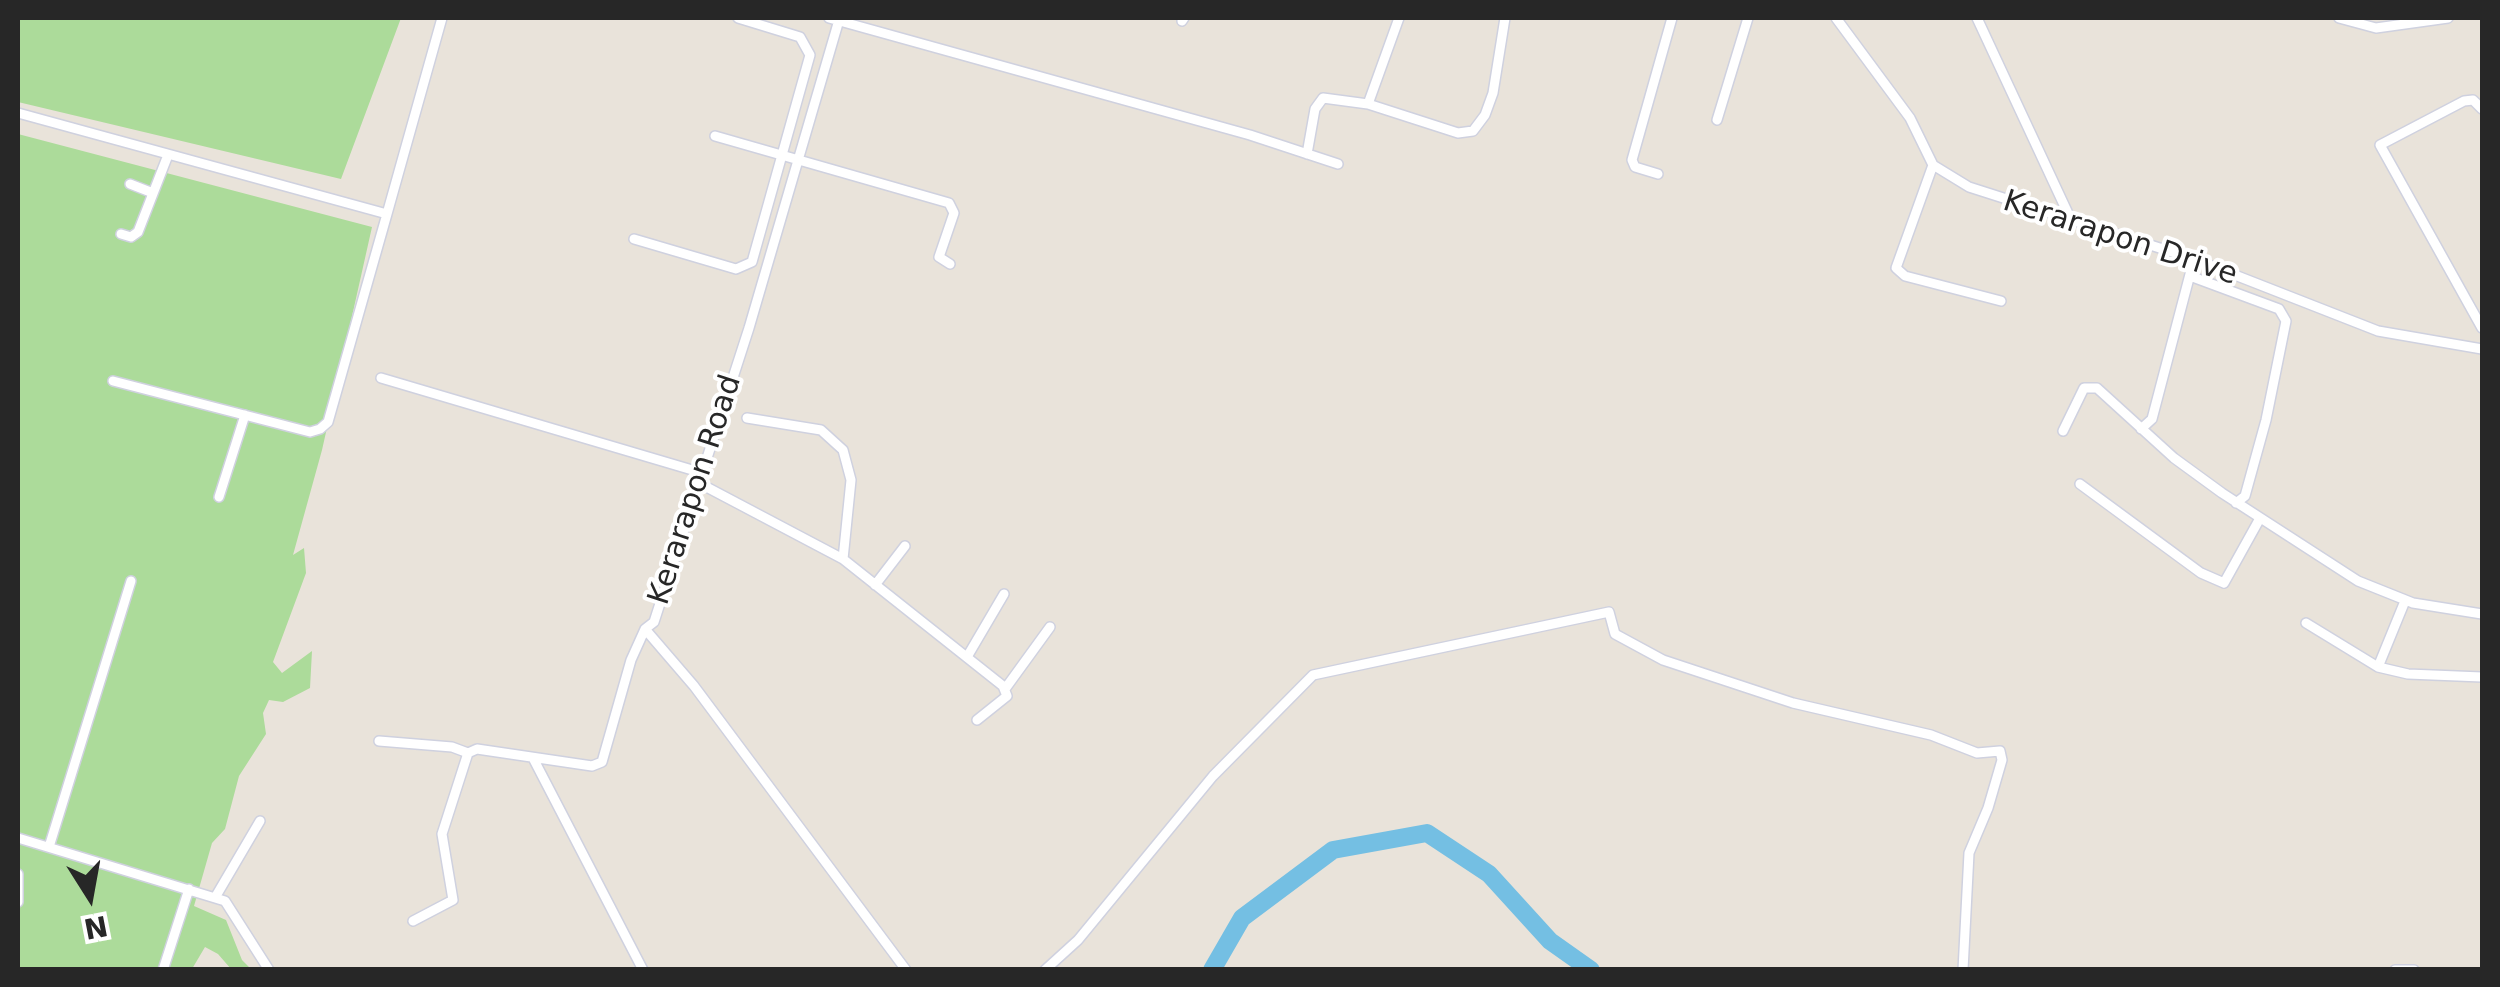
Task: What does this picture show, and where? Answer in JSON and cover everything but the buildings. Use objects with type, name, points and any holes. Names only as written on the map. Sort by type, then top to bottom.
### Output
[{"type":"street","points":[[113,381],[310,432],[326,424],[442,18]]},
{"type":"street","points":[[634,239],[736,270],[748,267],[810,67],[808,47],[793,34],[738,18]]},
{"type":"street","points":[[1368,104],[1399,18]]},
{"type":"street","points":[[1307,154],[1320,101],[1329,98],[1368,104],[1458,133],[1472,131],[1485,115],[1493,94],[1506,18]]},
{"type":"street","points":[[1658,174],[1635,167],[1632,160],[1672,18]]},
{"type":"street","points":[[1717,120],[1748,18]]},
{"type":"street","points":[[1836,18],[1910,118],[1932,164],[1896,268],[1906,276],[2001,302]]},
{"type":"street","points":[[1978,18],[2072,222]]},
{"type":"street","points":[[2339,18],[2376,28],[2448,18]]},
{"type":"street","points":[[834,19],[1338,164]]},
{"type":"street","name":"Kerarapon Road","points":[[834,19],[749,328],[654,622],[645,629],[694,686],[906,970]]},
{"type":"street","points":[[2482,110],[2472,100],[2464,100],[2380,145],[2482,328]]},
{"type":"street","points":[[18,113],[387,214]]},
{"type":"street","points":[[715,136],[949,203],[954,214],[939,256],[950,264]]},
{"type":"street","points":[[121,234],[136,236],[168,156]]},
{"type":"street","name":"Kerarapon Drive","points":[[1932,164],[1983,194],[2194,258],[2378,331],[2482,349]]},
{"type":"street","points":[[130,184],[153,193]]},
{"type":"street","points":[[2141,429],[2152,419],[2194,258]]},
{"type":"street","points":[[2190,276],[2278,309],[2286,321],[2266,420],[2245,496],[2236,504]]},
{"type":"street","points":[[2473,312],[2482,299]]},
{"type":"street","points":[[381,378],[698,477],[843,560],[1005,690],[1006,696],[977,720]]},
{"type":"street","points":[[2063,431],[2078,398],[2092,386],[2236,504],[2358,582],[2406,601],[2482,614]]},
{"type":"street","points":[[218,497],[244,415]]},
{"type":"street","points":[[747,418],[821,430],[843,450],[851,480],[843,560]]},
{"type":"street","points":[[2080,484],[2201,573],[2224,583],[2232,578],[2259,520]]},
{"type":"street","points":[[875,585],[904,546]]},
{"type":"street","points":[[48,847],[130,581]]},
{"type":"street","points":[[967,658],[1004,594]]},
{"type":"street","points":[[2378,667],[2406,601]]},
{"type":"street","points":[[1044,970],[1078,940],[1213,776],[1313,675],[1604,612],[1612,615],[1614,634],[1662,660],[1792,703],[1930,735],[1976,753],[2000,751],[2002,760],[1988,808],[1969,853],[1962,970]]},
{"type":"street","points":[[2306,624],[2378,667],[2408,674],[2482,676]]},
{"type":"street","points":[[1005,690],[1050,628]]},
{"type":"street","points":[[379,741],[452,747],[468,753],[477,749],[592,766],[602,762],[631,660],[645,629]]},
{"type":"street","points":[[413,921],[453,900],[442,834],[468,753]]},
{"type":"street","points":[[533,758],[643,970]]},
{"type":"street","points":[[216,896],[260,820]]},
{"type":"street","points":[[18,838],[216,896],[231,906],[270,970]]},
{"type":"street","points":[[18,874],[18,902]]},
{"type":"street","points":[[163,970],[190,889]]},
{"type":"street","points":[[2395,970],[2414,970]]},
{"type":"green space","points":[[18,18],[401,18],[341,179],[18,102]]},
{"type":"green space","points":[[18,134],[372,227],[322,450],[293,555],[304,548],[306,573],[273,662],[282,673],[312,651],[310,688],[283,702],[269,700],[263,713],[266,734],[239,776],[225,829],[212,843],[194,906],[226,920],[242,960],[251,969],[231,969],[218,954],[205,947],[192,969],[18,970]]},
{"type":"waterway","points":[[1212,970],[1242,918],[1333,850],[1427,833],[1489,874],[1550,941],[1591,970]]}]
